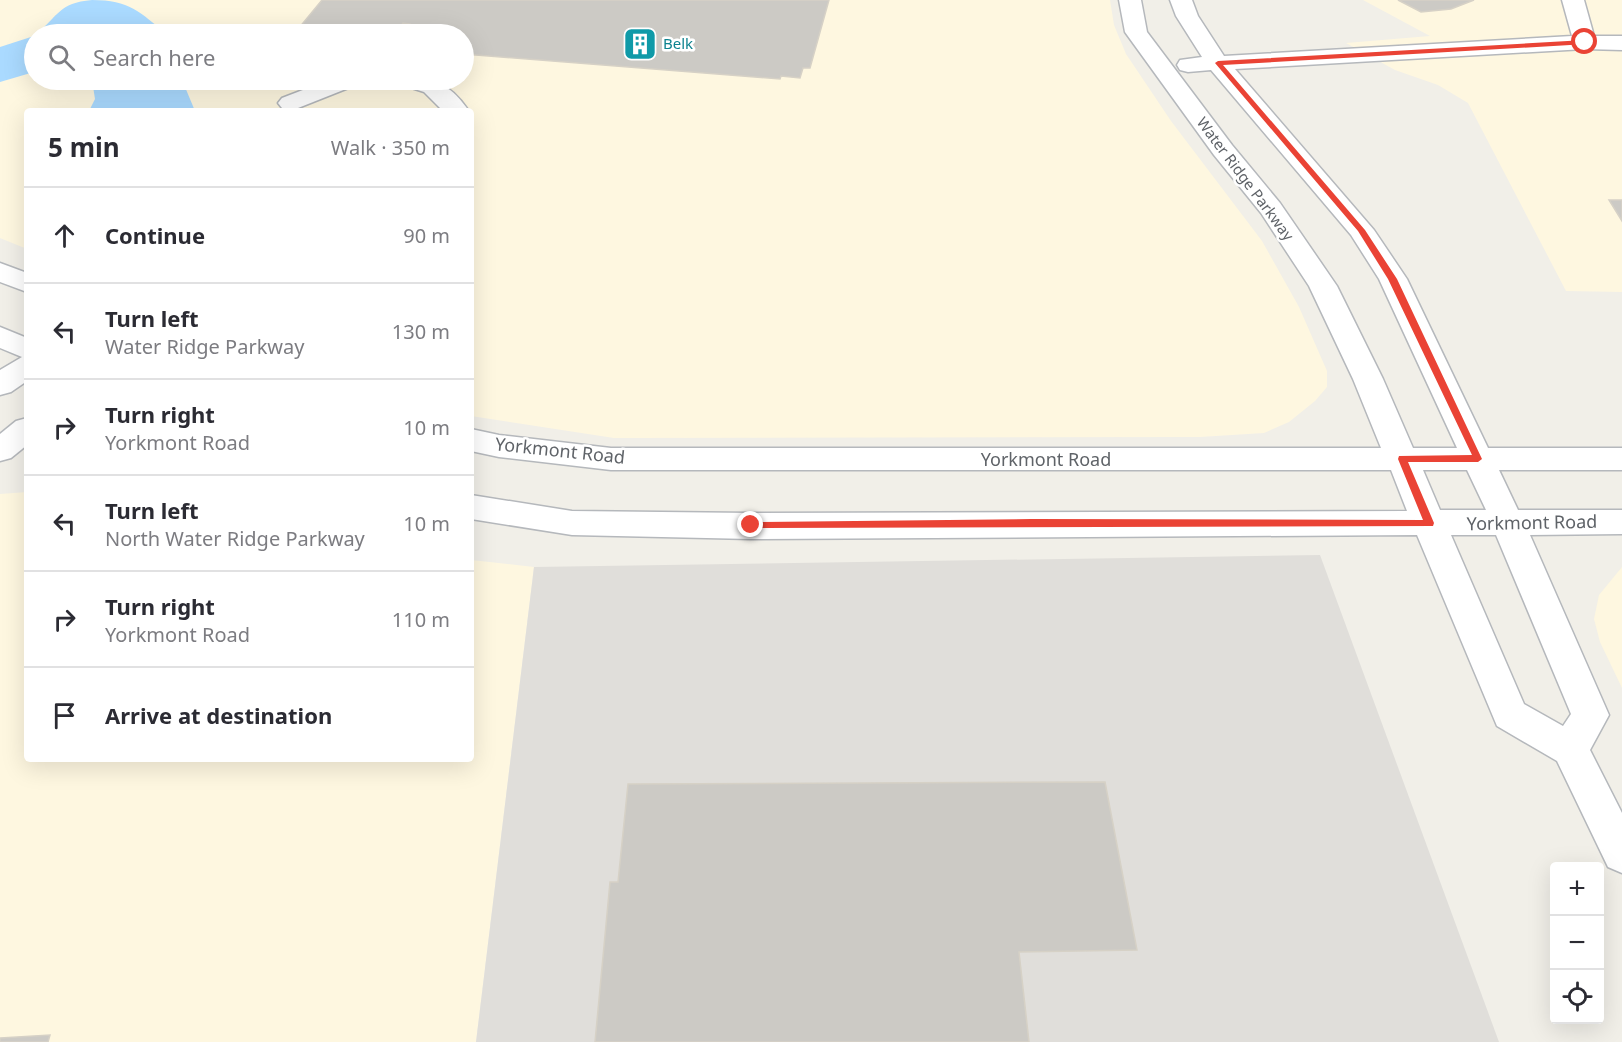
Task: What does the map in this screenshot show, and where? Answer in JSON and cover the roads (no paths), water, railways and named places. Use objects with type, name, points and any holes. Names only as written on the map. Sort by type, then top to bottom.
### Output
[{"type":"street","name":"Water Ridge Parkway","points":[[1130,0],[1136,32],[1223,150],[1271,209],[1323,286],[1368,379],[1510,715],[1570,749]]},
{"type":"street","points":[[1181,0],[1187,16],[1218,63],[1361,230],[1392,279],[1508,523],[1590,715],[1570,749],[1622,854]]},
{"type":"street","points":[[1574,0],[1585,42]]},
{"type":"street","points":[[1188,65],[1585,42],[1622,43]]},
{"type":"street","points":[[290,103],[323,90]]},
{"type":"street","points":[[435,90],[454,108]]},
{"type":"street","points":[[0,272],[24,282]]},
{"type":"street","points":[[0,337],[24,348]]},
{"type":"street","points":[[0,385],[24,368]]},
{"type":"street","points":[[0,450],[24,431]]},
{"type":"street","name":"Yorkmont Road","points":[[474,441],[499,446],[611,459],[1622,459]]},
{"type":"street","name":"Yorkmont Road","points":[[474,508],[572,524],[1622,522]]},
{"type":"water","points":[[92,0],[116,2],[133,9],[154,24],[47,24],[65,7]]},
{"type":"water","points":[[24,39],[24,75],[0,82],[0,47]]},
{"type":"water","points":[[94,90],[186,90],[194,108],[90,108],[95,99]]},
{"type":"place","name":"Belk","points":[[640,44]]}]
